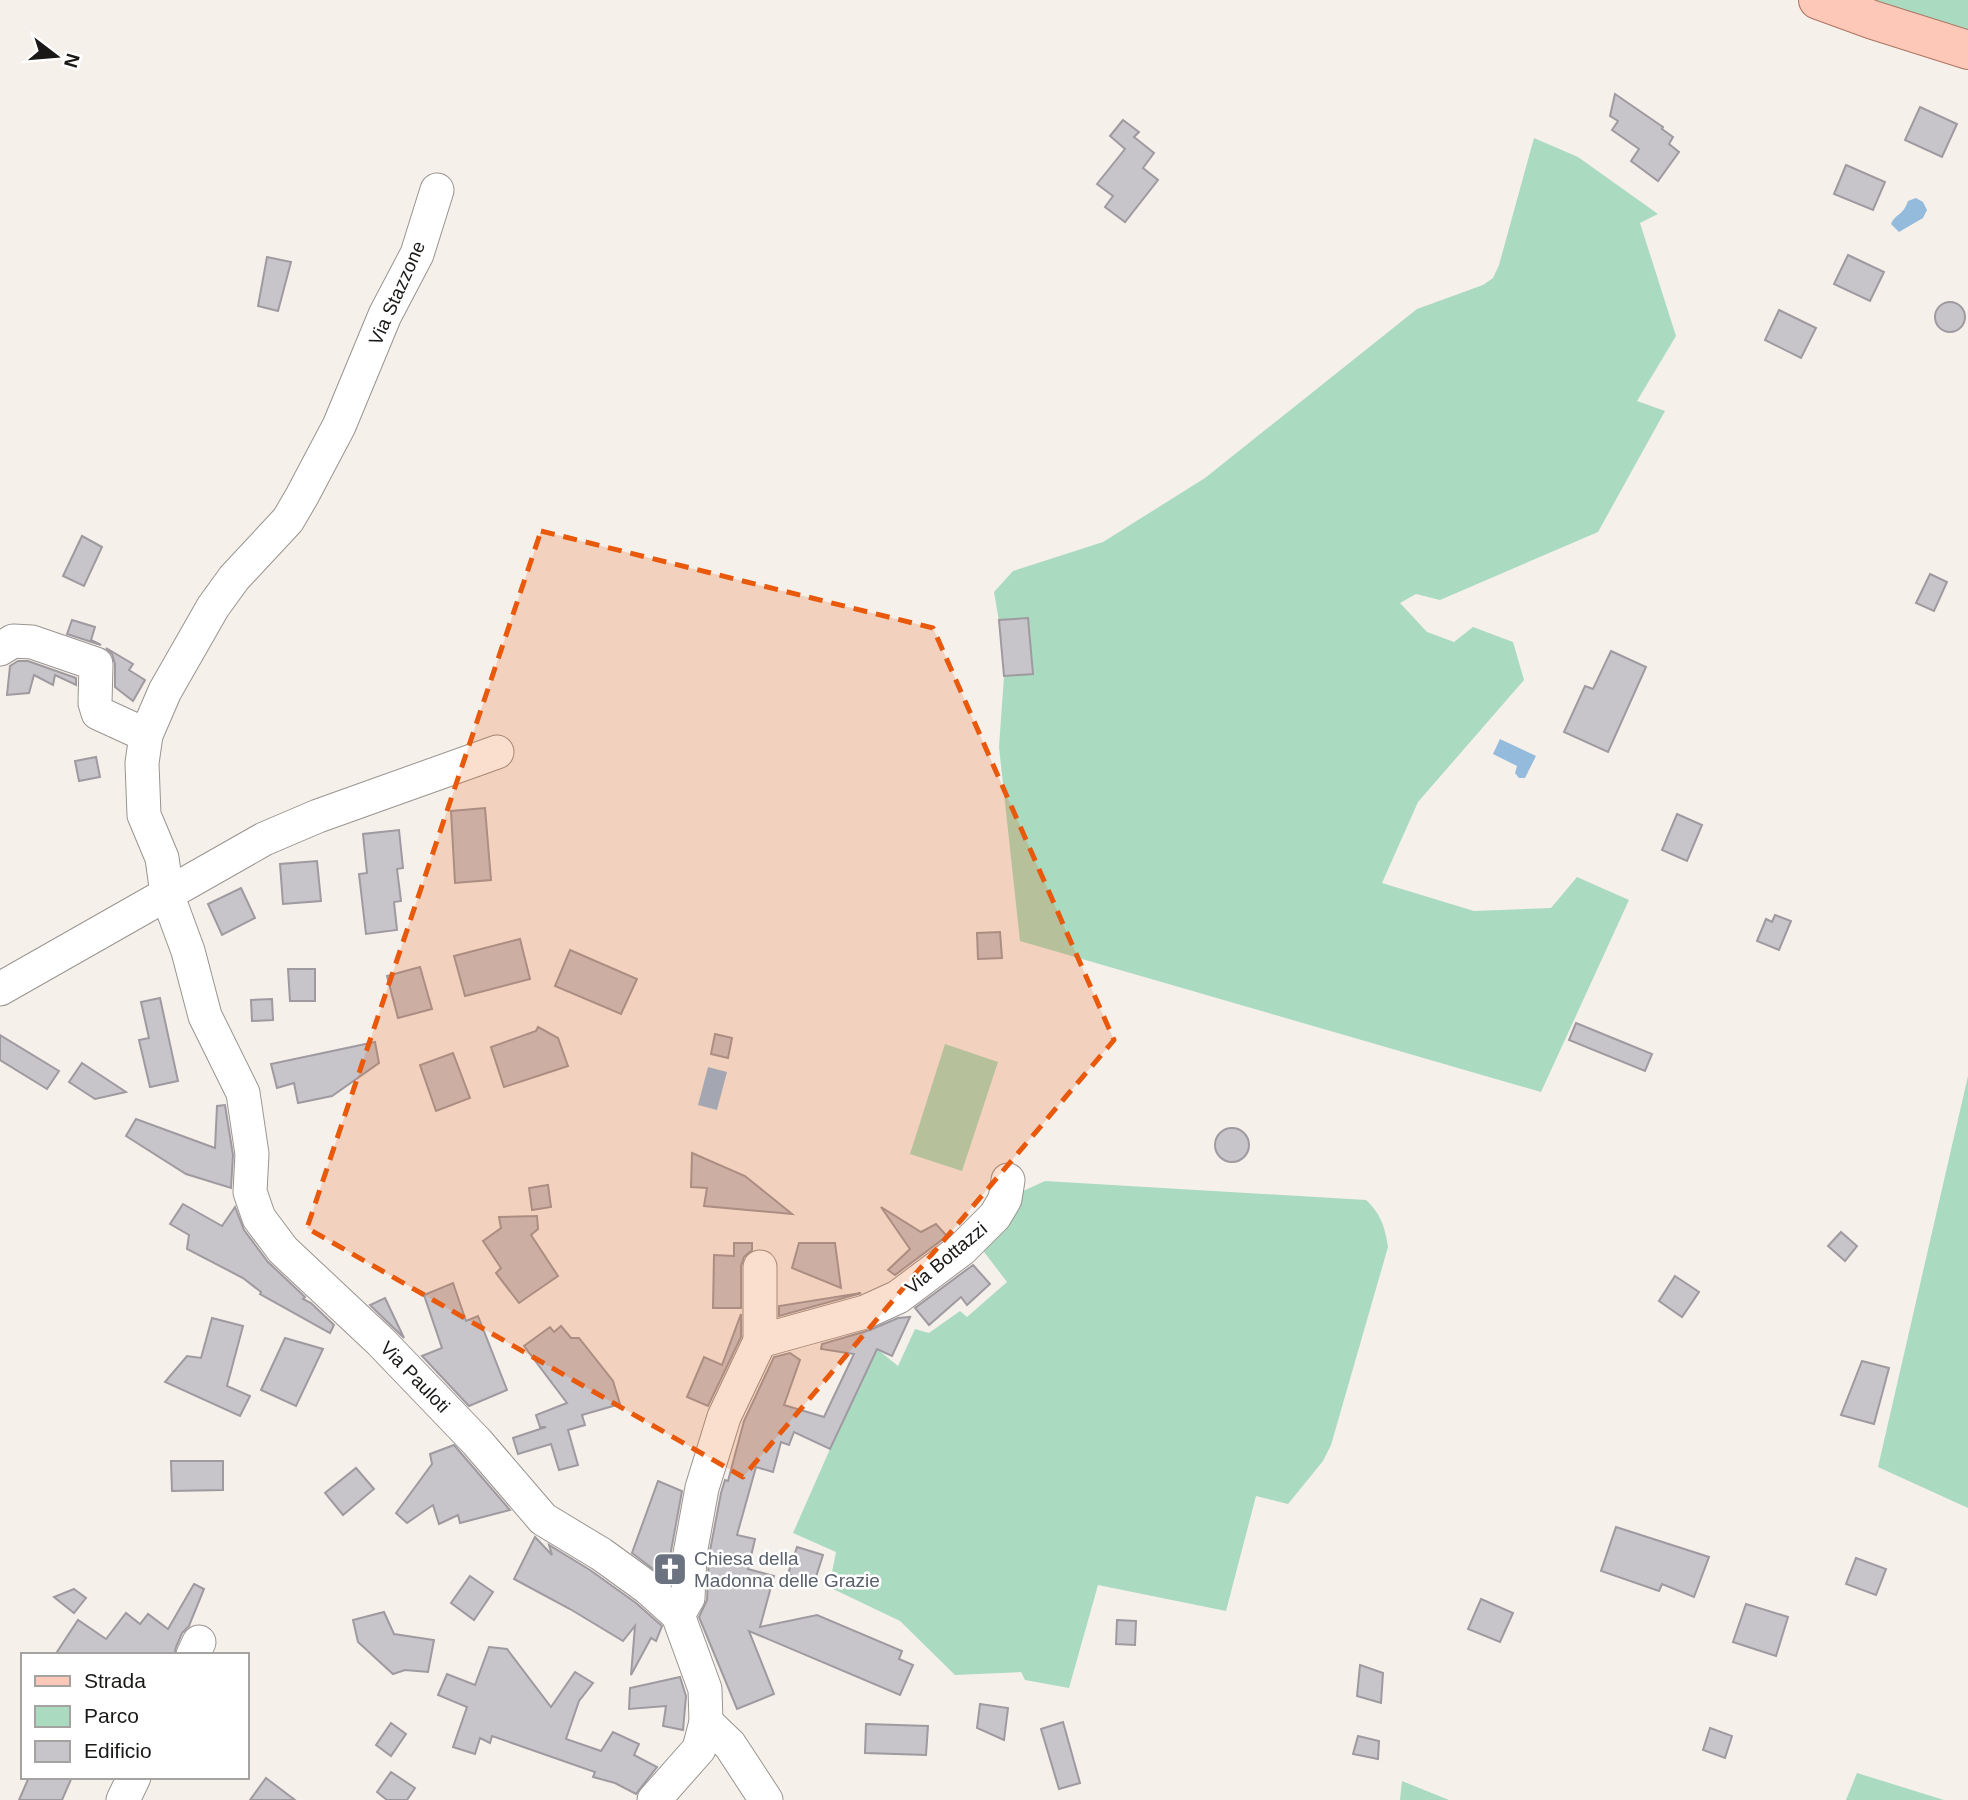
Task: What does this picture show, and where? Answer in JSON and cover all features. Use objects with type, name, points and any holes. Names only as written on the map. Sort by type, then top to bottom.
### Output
[{"type":"main road","points":[[1818,0],[1968,50]]},
{"type":"street","name":"Via Stazzone","points":[[146,735],[165,691],[213,607],[233,578],[288,520],[302,496],[339,426],[385,315],[417,254],[437,190]]},
{"type":"street","points":[[0,649],[13,641],[32,642],[96,664],[95,703],[98,713],[146,735]]},
{"type":"street","name":"Via Pauloti","points":[[146,735],[142,763],[144,815],[162,858],[167,894],[188,951],[205,1016],[243,1093],[251,1154],[250,1192],[259,1218],[283,1250],[380,1340],[477,1442],[543,1519],[601,1554],[648,1588],[678,1615],[705,1689],[706,1722],[698,1749],[654,1800]]},
{"type":"street","points":[[0,989],[264,839],[318,816],[497,752]]},
{"type":"street","name":"Via Bottazzi","points":[[760,1341],[865,1312],[898,1297],[962,1249],[995,1216],[1005,1199],[1008,1180]]},
{"type":"street","points":[[678,1615],[688,1598],[690,1554],[706,1476],[724,1417],[760,1341],[760,1267]]},
{"type":"street","points":[[706,1722],[730,1745],[766,1800]]},
{"type":"street","points":[[123,1800],[133,1779]]},
{"type":"highlighted area","points":[[541,531],[933,628],[1114,1040],[743,1477],[307,1228]]},
{"type":"green space","points":[[1875,0],[1968,0],[1968,30]]},
{"type":"green space","points":[[1534,138],[1578,157],[1658,214],[1640,223],[1676,336],[1637,401],[1665,411],[1598,532],[1440,600],[1416,594],[1400,603],[1427,632],[1454,642],[1473,627],[1513,642],[1524,680],[1418,802],[1382,883],[1474,911],[1551,908],[1577,877],[1629,900],[1541,1092],[1020,941],[999,747],[1004,676],[994,592],[1013,571],[1103,542],[1205,478],[1417,309],[1483,285],[1493,278],[1499,265]]},
{"type":"green space","points":[[945,1044],[998,1062],[962,1171],[910,1154]]},
{"type":"green space","points":[[1968,1076],[1968,1508],[1878,1467]]},
{"type":"green space","points":[[1045,1181],[1366,1200],[1381,1221],[1388,1247],[1331,1445],[1323,1461],[1288,1504],[1256,1496],[1226,1611],[1098,1585],[1069,1688],[1025,1680],[1021,1672],[955,1675],[900,1621],[829,1587],[836,1552],[793,1533],[877,1349],[898,1366],[915,1329],[929,1333],[960,1311],[967,1317],[1007,1282],[981,1248],[1021,1192]]},
{"type":"green space","points":[[1857,1773],[1944,1800],[1846,1800]]},
{"type":"green space","points":[[1402,1781],[1449,1800],[1400,1800]]},
{"type":"water","points":[[1916,198],[1923,202],[1927,210],[1923,218],[1899,232],[1891,224],[1908,201]]},
{"type":"water","points":[[1500,739],[1536,756],[1525,778],[1519,778],[1515,773],[1517,766],[1493,754]]},
{"type":"water","points":[[708,1067],[727,1072],[717,1110],[698,1105]]},
{"type":"building","points":[[1615,94],[1673,137],[1669,144],[1679,152],[1658,181],[1631,161],[1639,149],[1612,130],[1618,121],[1610,116]]},
{"type":"building","points":[[1920,107],[1957,124],[1942,157],[1905,140]]},
{"type":"building","points":[[1123,120],[1139,132],[1134,137],[1154,153],[1143,168],[1158,180],[1125,222],[1105,207],[1113,196],[1097,184],[1125,149],[1110,136]]},
{"type":"building","points":[[1846,165],[1885,182],[1873,210],[1834,194]]},
{"type":"building","points":[[1848,255],[1884,272],[1870,301],[1834,284]]},
{"type":"building","points":[[267,257],[291,262],[278,311],[258,306]]},
{"type":"building","points":[[1950,302],[1961,306],[1965,317],[1961,328],[1950,332],[1939,328],[1935,317],[1939,306]]},
{"type":"building","points":[[1779,310],[1816,328],[1801,358],[1765,340]]},
{"type":"building","points":[[82,536],[102,547],[84,586],[63,576]]},
{"type":"building","points":[[1930,574],[1947,582],[1934,611],[1916,603]]},
{"type":"building","points":[[1028,618],[1033,674],[1004,676],[999,620]]},
{"type":"building","points":[[72,620],[95,627],[91,640],[101,645],[67,634]]},
{"type":"building","points":[[106,648],[133,664],[129,670],[145,680],[133,701],[115,687],[115,664],[112,654]]},
{"type":"building","points":[[1611,651],[1646,667],[1608,752],[1564,732],[1585,686],[1593,689]]},
{"type":"building","points":[[18,661],[28,661],[76,678],[76,685],[55,675],[53,685],[34,675],[29,693],[7,695],[10,666]]},
{"type":"building","points":[[96,757],[100,777],[79,781],[75,761]]},
{"type":"building","points":[[485,808],[491,880],[455,883],[451,811]]},
{"type":"building","points":[[1677,814],[1702,825],[1687,861],[1662,850]]},
{"type":"building","points":[[399,830],[403,868],[397,869],[401,901],[394,902],[397,930],[366,934],[359,874],[367,873],[363,834]]},
{"type":"building","points":[[317,861],[321,901],[283,904],[280,864]]},
{"type":"building","points":[[241,888],[255,918],[222,935],[208,904]]},
{"type":"building","points":[[1775,915],[1791,921],[1779,950],[1757,941],[1766,919],[1772,922]]},
{"type":"building","points":[[1000,932],[1002,958],[978,959],[977,933]]},
{"type":"building","points":[[520,939],[530,979],[465,996],[454,956]]},
{"type":"building","points":[[570,950],[637,979],[621,1014],[555,986]]},
{"type":"building","points":[[420,967],[432,1009],[398,1018],[387,976]]},
{"type":"building","points":[[288,969],[315,969],[315,1001],[290,1001]]},
{"type":"building","points":[[160,998],[178,1081],[150,1087],[139,1040],[149,1038],[141,1002]]},
{"type":"building","points":[[272,999],[273,1020],[252,1021],[251,1000]]},
{"type":"building","points":[[1576,1023],[1652,1054],[1645,1071],[1569,1040]]},
{"type":"building","points":[[538,1027],[558,1038],[568,1066],[504,1087],[491,1047],[536,1031]]},
{"type":"building","points":[[715,1034],[732,1038],[728,1058],[711,1054]]},
{"type":"building","points":[[0,1035],[59,1071],[47,1089],[0,1060]]},
{"type":"building","points":[[375,1042],[379,1063],[332,1096],[298,1103],[294,1083],[277,1088],[271,1064]]},
{"type":"building","points":[[453,1053],[470,1098],[436,1111],[420,1065]]},
{"type":"building","points":[[82,1063],[126,1092],[95,1099],[69,1082]]},
{"type":"building","points":[[225,1105],[233,1155],[231,1188],[186,1174],[126,1136],[136,1119],[215,1148],[217,1106]]},
{"type":"building","points":[[1232,1128],[1244,1133],[1249,1145],[1244,1157],[1232,1162],[1220,1157],[1215,1145],[1220,1133]]},
{"type":"building","points":[[692,1153],[745,1176],[792,1214],[704,1206],[707,1188],[691,1187]]},
{"type":"building","points":[[548,1185],[551,1207],[532,1210],[529,1188]]},
{"type":"building","points":[[183,1204],[222,1226],[235,1207],[244,1230],[268,1262],[305,1297],[303,1299],[334,1325],[330,1333],[260,1294],[261,1292],[243,1278],[187,1249],[189,1235],[170,1224]]},
{"type":"building","points":[[881,1207],[921,1232],[936,1224],[947,1236],[895,1275],[888,1270],[910,1249]]},
{"type":"building","points":[[537,1216],[538,1229],[531,1235],[558,1276],[519,1303],[496,1273],[501,1268],[483,1241],[501,1228],[499,1217]]},
{"type":"building","points":[[1841,1232],[1857,1246],[1845,1261],[1828,1246]]},
{"type":"building","points":[[734,1243],[752,1243],[752,1250],[744,1257],[741,1266],[741,1308],[713,1308],[714,1255],[734,1256]]},
{"type":"building","points":[[799,1243],[835,1243],[841,1288],[792,1268]]},
{"type":"building","points":[[973,1265],[990,1284],[967,1305],[961,1297],[929,1325],[915,1308]]},
{"type":"building","points":[[1675,1276],[1699,1292],[1682,1317],[1659,1301]]},
{"type":"building","points":[[453,1283],[466,1321],[478,1316],[507,1390],[469,1406],[422,1356],[442,1348],[424,1295]]},
{"type":"building","points":[[861,1293],[858,1294],[779,1316],[779,1306]]},
{"type":"building","points":[[385,1298],[404,1338],[370,1305]]},
{"type":"building","points":[[741,1314],[741,1337],[708,1406],[687,1397],[704,1357],[722,1365]]},
{"type":"building","points":[[910,1317],[892,1356],[877,1349],[830,1449],[794,1432],[789,1445],[781,1442],[773,1472],[756,1467],[737,1535],[755,1539],[748,1569],[774,1576],[760,1627],[817,1615],[902,1651],[899,1659],[913,1665],[900,1695],[749,1631],[774,1694],[737,1709],[699,1617],[707,1600],[709,1556],[721,1493],[725,1480],[728,1481],[744,1421],[774,1357],[790,1353],[800,1360],[784,1405],[824,1417],[854,1354],[821,1349],[822,1344],[870,1330],[898,1318]]},
{"type":"building","points":[[212,1318],[243,1326],[227,1386],[250,1396],[240,1416],[165,1382],[187,1356],[201,1358]]},
{"type":"building","points":[[561,1326],[571,1338],[579,1338],[613,1381],[620,1404],[582,1415],[585,1425],[568,1430],[578,1465],[559,1470],[551,1444],[518,1454],[513,1438],[546,1427],[540,1427],[536,1415],[567,1403],[524,1346],[550,1327],[554,1332]]},
{"type":"building","points":[[285,1338],[323,1349],[296,1406],[261,1390]]},
{"type":"building","points":[[1862,1361],[1889,1368],[1874,1424],[1841,1415]]},
{"type":"building","points":[[454,1445],[510,1510],[460,1523],[458,1515],[439,1524],[433,1505],[407,1523],[396,1513],[432,1464],[430,1454]]},
{"type":"building","points":[[171,1461],[223,1461],[223,1490],[172,1491]]},
{"type":"building","points":[[356,1468],[374,1489],[343,1515],[325,1493]]},
{"type":"building","points":[[658,1481],[682,1491],[671,1551],[669,1581],[632,1553]]},
{"type":"building","points":[[1616,1527],[1709,1557],[1694,1597],[1662,1584],[1659,1591],[1601,1571]]},
{"type":"building","points":[[535,1537],[552,1555],[549,1545],[590,1570],[636,1603],[662,1626],[656,1641],[651,1638],[631,1675],[635,1626],[623,1641],[514,1579]]},
{"type":"building","points":[[797,1547],[823,1555],[814,1583],[788,1574]]},
{"type":"building","points":[[1856,1558],[1886,1569],[1876,1595],[1846,1584]]},
{"type":"building","points":[[470,1576],[493,1592],[474,1620],[451,1603]]},
{"type":"building","points":[[194,1584],[204,1589],[174,1653],[56,1653],[78,1620],[106,1639],[126,1613],[140,1624],[148,1614],[168,1629]]},
{"type":"building","points":[[74,1589],[86,1598],[74,1613],[54,1597]]},
{"type":"building","points":[[1481,1599],[1513,1613],[1500,1642],[1468,1629]]},
{"type":"building","points":[[1746,1604],[1788,1617],[1776,1656],[1733,1642]]},
{"type":"building","points":[[384,1612],[394,1634],[434,1640],[428,1672],[405,1670],[393,1674],[358,1642],[353,1620]]},
{"type":"building","points":[[1117,1620],[1136,1621],[1135,1645],[1116,1644]]},
{"type":"building","points":[[489,1647],[507,1649],[551,1707],[575,1672],[593,1683],[579,1701],[566,1739],[601,1751],[613,1732],[639,1744],[634,1755],[657,1767],[636,1794],[615,1783],[593,1777],[595,1772],[492,1736],[490,1743],[480,1738],[475,1754],[453,1747],[467,1707],[438,1695],[447,1674],[475,1685]]},
{"type":"building","points":[[1360,1665],[1383,1673],[1381,1703],[1357,1696]]},
{"type":"building","points":[[680,1677],[686,1696],[683,1730],[663,1726],[666,1706],[629,1709],[630,1688]]},
{"type":"building","points":[[980,1704],[1008,1708],[1004,1740],[977,1728]]},
{"type":"building","points":[[1063,1722],[1080,1783],[1059,1789],[1041,1729]]},
{"type":"building","points":[[391,1723],[406,1734],[391,1756],[376,1745]]},
{"type":"building","points":[[866,1724],[928,1726],[926,1755],[865,1753]]},
{"type":"building","points":[[1710,1728],[1732,1736],[1725,1758],[1703,1750]]},
{"type":"building","points":[[1358,1736],[1379,1741],[1378,1759],[1353,1754]]},
{"type":"building","points":[[391,1772],[415,1788],[407,1800],[387,1800],[377,1792]]},
{"type":"building","points":[[266,1778],[295,1800],[250,1800]]},
{"type":"building","points":[[28,1779],[71,1779],[62,1800],[19,1800]]},
{"type":"place","name":"Chiesa della Madonna delle Grazie","points":[[670,1569]]}]
